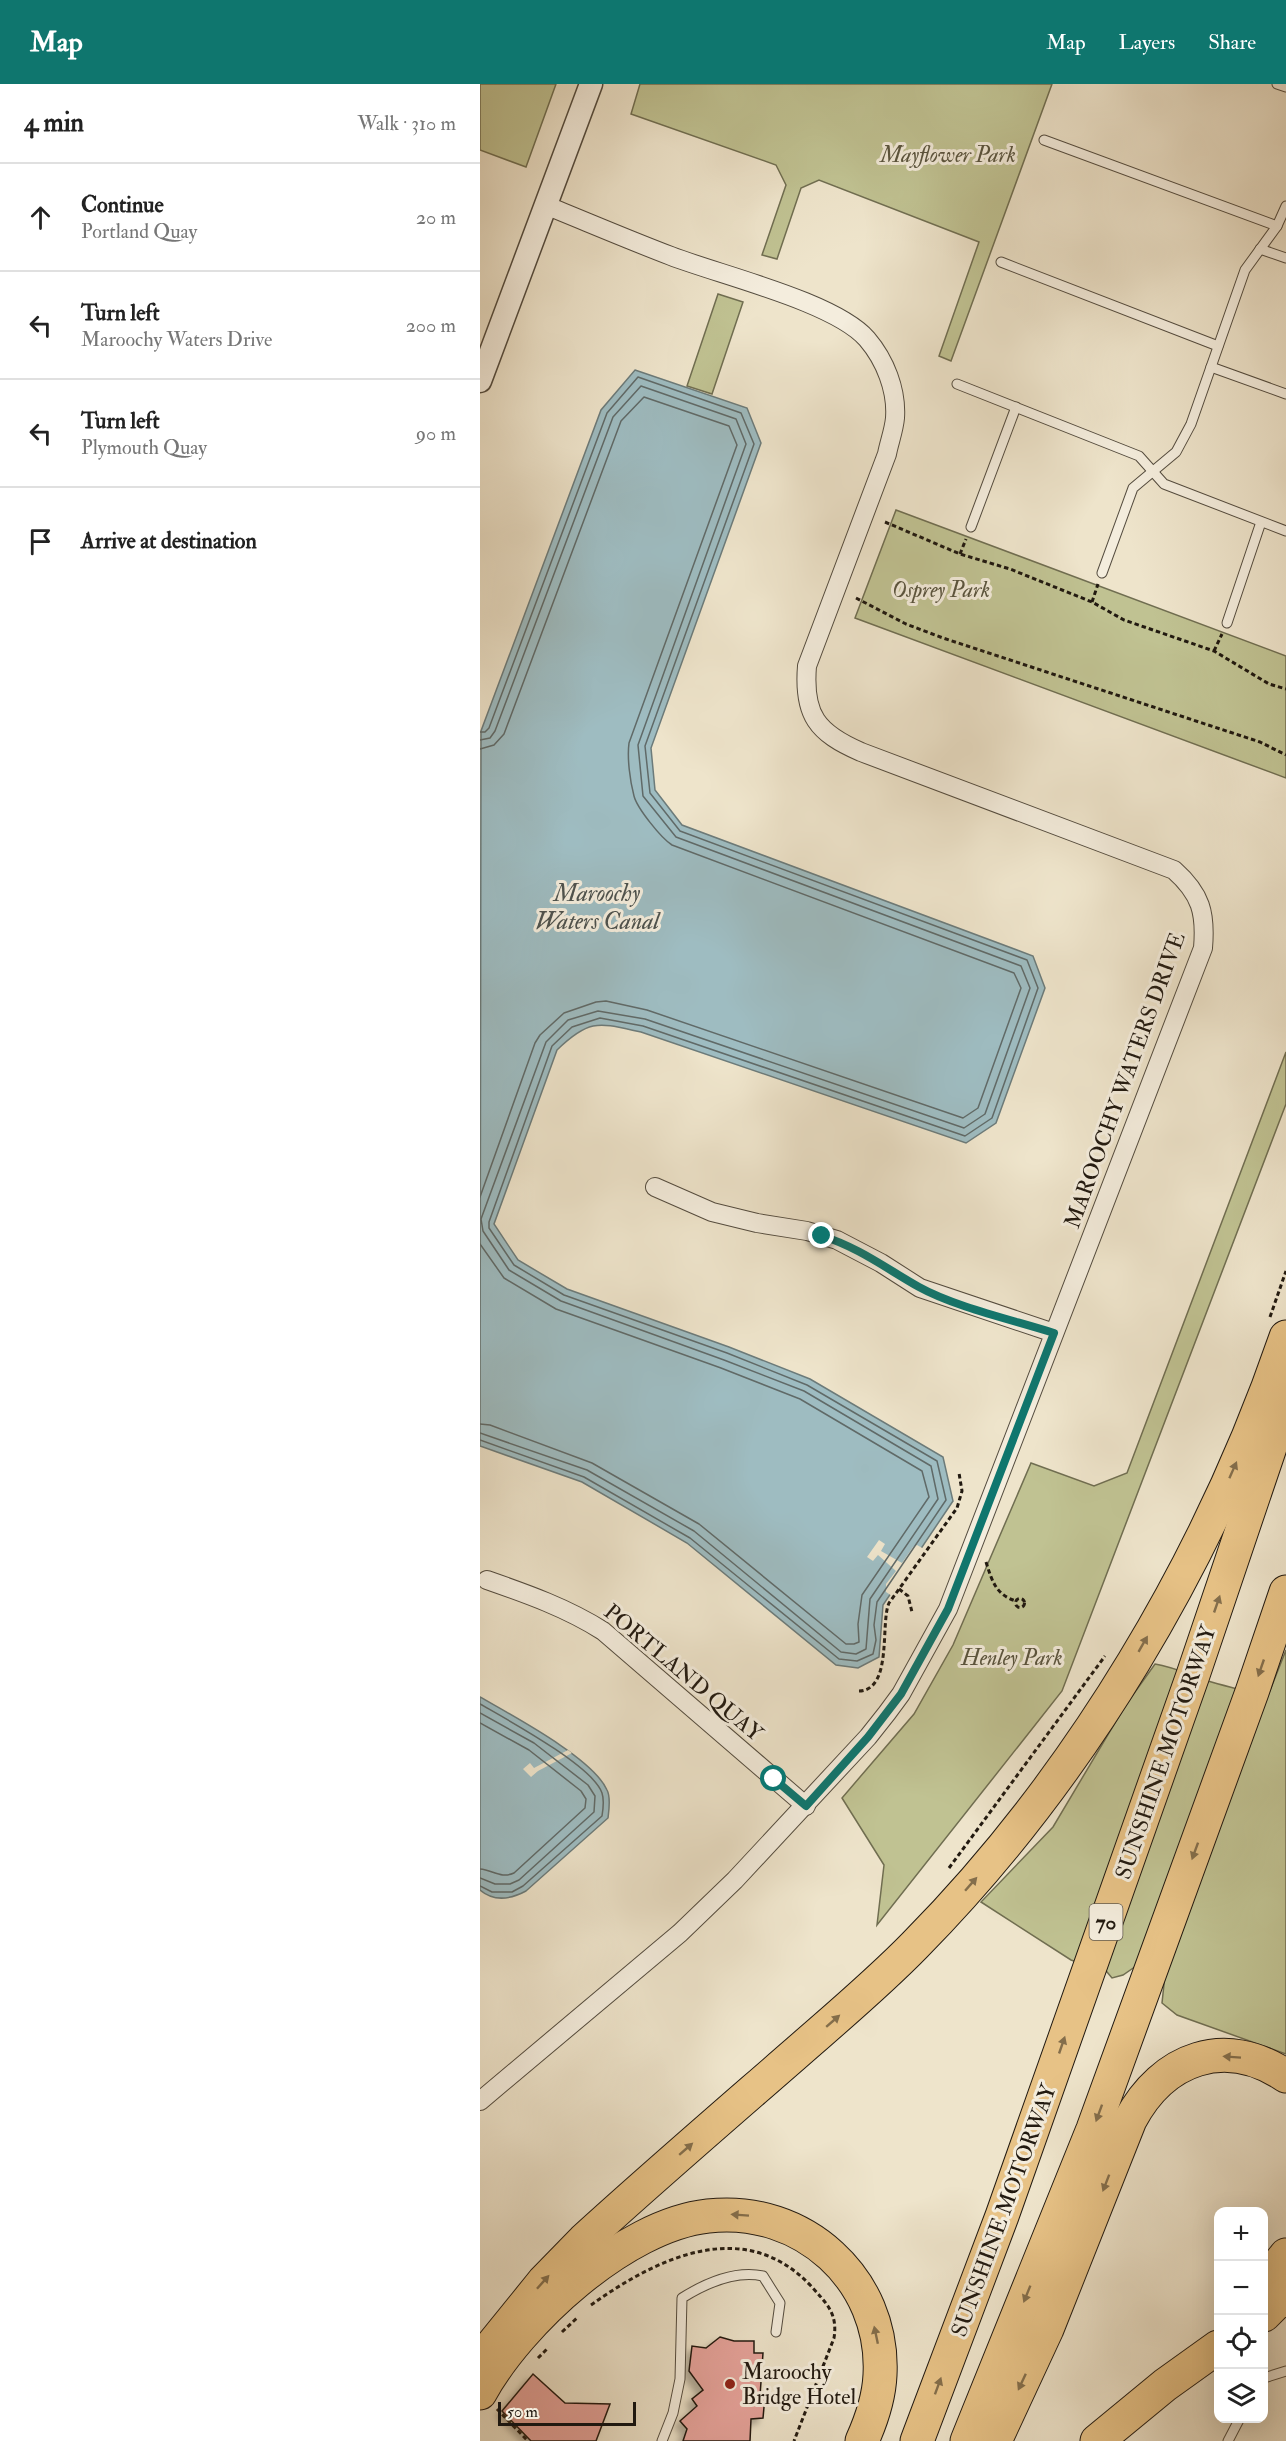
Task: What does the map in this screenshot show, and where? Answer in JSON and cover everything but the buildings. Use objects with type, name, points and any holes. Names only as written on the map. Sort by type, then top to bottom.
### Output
[{"type":"highway","points":[[480,2360],[544,2281],[584,2240],[913,1948],[944,1916],[1017,1831],[1078,1747],[1161,1613],[1227,1484],[1255,1419],[1277,1330]]},
{"type":"highway","name":"SUNSHINE MOTORWAY","points":[[917,2441],[1005,2205],[1193,1675],[1286,1400]]},
{"type":"highway","points":[[967,2441],[1097,2118],[1286,1592]]},
{"type":"highway","points":[[995,2441],[1047,2329],[1130,2120],[1150,2089],[1164,2076],[1182,2065],[1204,2058],[1225,2055],[1243,2057],[1261,2063],[1286,2076]]},
{"type":"highway","points":[[487,2400],[498,2365],[547,2309],[600,2264],[653,2232],[705,2216],[747,2215],[786,2226],[821,2245],[852,2277],[863,2296],[872,2314],[877,2336],[880,2376],[873,2413],[862,2441]]},
{"type":"highway","points":[[1268,2277],[1286,2255]]},
{"type":"highway","points":[[1268,2310],[1286,2293]]},
{"type":"highway","points":[[1165,2385],[1214,2334]]},
{"type":"highway","points":[[1098,2441],[1165,2385],[1214,2351]]},
{"type":"street","points":[[480,381],[591,84]]},
{"type":"street","name":"MAROOCHY WATERS DRIVE","points":[[480,2101],[680,1933],[735,1881],[868,1737],[901,1694],[948,1609],[1203,948],[1205,925],[1201,905],[1190,884],[1174,870],[861,752],[836,741],[814,719],[805,690],[807,666],[887,454],[895,419],[892,387],[881,358],[866,337],[839,317],[804,302],[672,256],[545,205]]},
{"type":"street","points":[[655,1187],[712,1212],[757,1223],[807,1231],[837,1240],[881,1263],[920,1288],[1054,1333]]},
{"type":"street","name":"PORTLAND QUAY","points":[[487,1580],[583,1618],[603,1631],[806,1806]]},
{"type":"lane","points":[[1277,84],[1286,87]]},
{"type":"lane","points":[[1044,140],[1277,226]]},
{"type":"lane","points":[[1102,573],[1132,488],[1176,452],[1191,424],[1245,270],[1277,226],[1286,206]]},
{"type":"lane","points":[[1260,249],[1286,258]]},
{"type":"lane","points":[[1001,262],[1218,346]]},
{"type":"lane","points":[[1210,367],[1286,394]]},
{"type":"lane","points":[[957,384],[1139,456],[1164,484],[1286,531]]},
{"type":"lane","points":[[971,527],[1016,407]]},
{"type":"lane","points":[[1227,623],[1261,522]]},
{"type":"lane","points":[[662,2441],[673,2413],[680,2379],[682,2298],[703,2284],[747,2272],[763,2276],[780,2303],[776,2332]]},
{"type":"lane","points":[[1268,2376],[1286,2371]]},
{"type":"lane","points":[[1228,2441],[1237,2423]]},
{"type":"path","points":[[885,522],[960,554],[1010,569],[1092,602],[1124,620],[1214,651],[1269,684],[1286,689]]},
{"type":"path","points":[[1092,602],[1102,573]]},
{"type":"path","points":[[856,598],[906,624],[943,638],[1260,742],[1286,754]]},
{"type":"path","points":[[1214,651],[1227,623]]},
{"type":"path","points":[[1277,1330],[1286,1270]]},
{"type":"path","points":[[859,1691],[870,1687],[880,1670],[885,1648],[886,1610],[957,1508],[962,1491],[958,1473]]},
{"type":"path","points":[[985,1560],[995,1588],[1007,1598],[1016,1601]]},
{"type":"path","points":[[899,1589],[909,1596],[912,1612]]},
{"type":"path","points":[[947,1870],[1108,1652]]},
{"type":"path","points":[[560,2334],[592,2305],[645,2271],[670,2259],[697,2251],[724,2248],[750,2250],[778,2259],[826,2302],[836,2324],[834,2338],[794,2441]]},
{"type":"path","points":[[532,2366],[553,2342]]},
{"type":"path","points":[[487,2400],[528,2441]]},
{"type":"green space","points":[[480,84],[556,84],[526,167],[480,150]]},
{"type":"green space","name":"Mayflower Park","points":[[640,84],[1052,84],[951,361],[939,356],[979,242],[819,180],[801,188],[777,259],[762,255],[786,185],[776,165],[631,114]]},
{"type":"green space","points":[[718,294],[743,302],[712,394],[687,386]]},
{"type":"green space","name":"Osprey Park","points":[[896,510],[1286,656],[1286,778],[855,618]]},
{"type":"green space","name":"Henley Park","points":[[1286,1052],[1286,1104],[1062,1691],[877,1925],[884,1865],[842,1798],[914,1714],[953,1645],[1031,1463],[1094,1486],[1127,1473]]},
{"type":"green space","points":[[1286,1650],[1286,2054],[1177,2015],[1162,2003],[1165,1975],[1139,1964],[1123,1975],[1112,1978],[1107,1972],[1071,1960],[981,1902],[1053,1827],[1125,1706],[1155,1664],[1267,1698]]},
{"type":"water","name":"Maroochy Waters Canal","points":[[635,370],[747,408],[761,443],[651,748],[655,790],[682,825],[1033,956],[1045,988],[996,1123],[966,1143],[641,1032],[605,1025],[587,1028],[578,1032],[557,1050],[494,1224],[518,1260],[567,1289],[729,1347],[810,1379],[943,1457],[953,1501],[883,1605],[879,1657],[858,1668],[836,1665],[687,1543],[582,1482],[480,1446],[481,731],[601,410]]},
{"type":"water","points":[[480,1697],[550,1738],[586,1764],[599,1778],[609,1796],[608,1818],[526,1891],[503,1898],[485,1894],[480,1890]]},
{"type":"pier","points":[[879,1540],[885,1544],[881,1551],[902,1563],[913,1547],[917,1545],[924,1549],[892,1596],[886,1592],[886,1584],[896,1571],[878,1555],[873,1561],[867,1557]]},
{"type":"pier","points":[[568,1750],[572,1753],[531,1777],[523,1769],[530,1763],[534,1768]]},
{"type":"place","name":"Maroochy Bridge Hotel","points":[[730,2384]]},
{"type":"route","points":[[774,1779],[806,1806],[868,1737],[901,1694],[948,1609],[1054,1333],[920,1288],[881,1263],[837,1240],[822,1236]]}]
